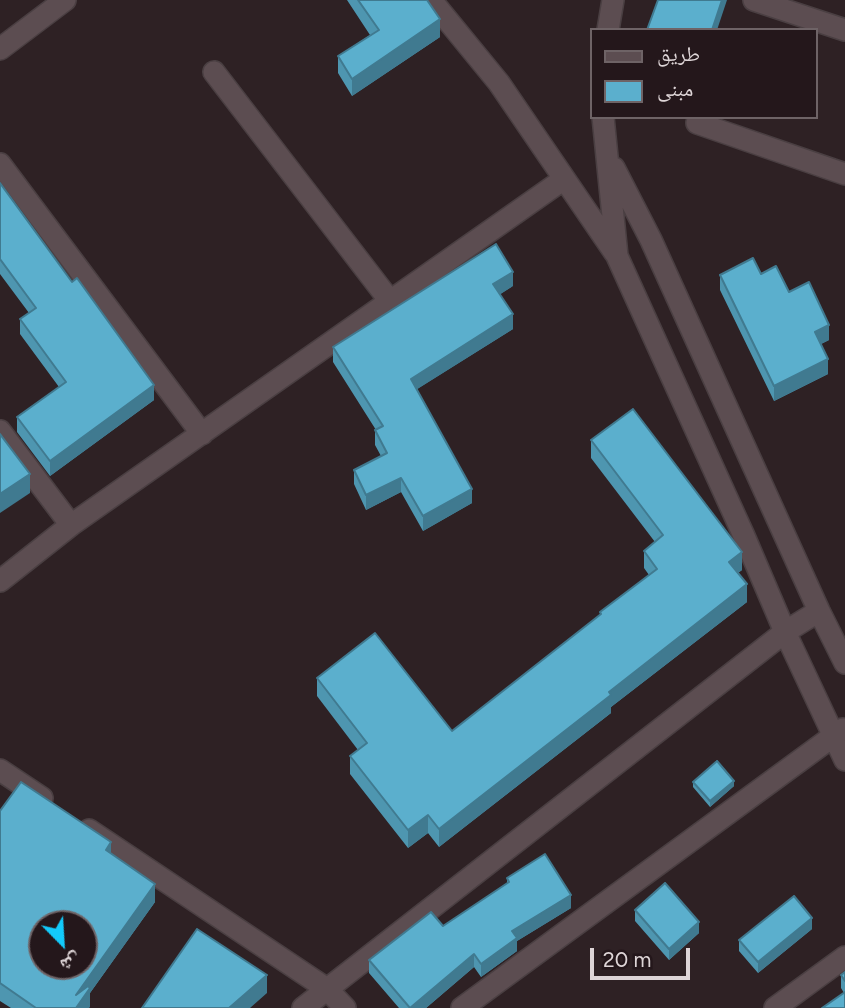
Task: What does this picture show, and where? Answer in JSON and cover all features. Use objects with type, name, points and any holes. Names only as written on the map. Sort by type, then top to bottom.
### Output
[{"type":"street","points":[[0,48],[65,0]]},
{"type":"street","points":[[431,0],[499,83],[617,256],[785,632],[839,732],[845,760]]},
{"type":"street","points":[[608,28],[613,0]]},
{"type":"street","points":[[754,0],[845,30]]},
{"type":"street","points":[[214,72],[390,301]]},
{"type":"street","points":[[603,119],[617,256]]},
{"type":"street","points":[[697,123],[845,174]]},
{"type":"street","points":[[608,157],[652,240],[845,663]]},
{"type":"street","points":[[0,164],[202,434]]},
{"type":"street","points":[[0,581],[71,526],[564,179]]},
{"type":"street","points":[[0,430],[71,526]]},
{"type":"street","points":[[303,1008],[785,632],[819,611]]},
{"type":"street","points":[[462,1008],[839,732]]},
{"type":"street","points":[[0,770],[327,989],[345,1008]]},
{"type":"street","points":[[775,1008],[845,957]]},
{"type":"building","points":[[358,0],[427,0],[440,19],[352,79],[338,56],[379,30]]},
{"type":"building","points":[[658,0],[722,0],[713,28],[648,28]]},
{"type":"building","points":[[0,183],[72,282],[77,278],[154,385],[50,461],[17,417],[66,382],[20,319],[36,308],[0,259]]},
{"type":"building","points":[[496,244],[513,272],[493,284],[513,314],[411,379],[472,489],[423,516],[401,478],[366,495],[354,470],[387,453],[375,430],[383,426],[333,347]]},
{"type":"building","points":[[753,258],[761,274],[776,266],[789,292],[809,282],[829,325],[815,332],[828,359],[774,386],[720,275]]},
{"type":"building","points":[[633,409],[742,552],[729,562],[747,584],[609,692],[611,695],[439,829],[428,815],[408,830],[350,756],[367,743],[317,678],[375,633],[452,731],[657,569],[644,551],[663,535],[591,440]]},
{"type":"building","points":[[0,434],[30,474],[0,494]]},
{"type":"building","points":[[717,761],[734,781],[710,801],[693,782]]},
{"type":"building","points":[[21,782],[111,842],[106,850],[155,884],[98,964],[98,910],[28,910],[28,980],[87,980],[76,995],[88,986],[90,988],[76,1008],[36,1008],[0,983],[0,811]]},
{"type":"building","points":[[545,854],[571,895],[512,931],[517,938],[481,964],[474,954],[410,1008],[369,960],[431,912],[443,926],[509,882],[507,878]]},
{"type":"building","points":[[665,883],[699,922],[669,949],[635,910]]},
{"type":"building","points":[[794,896],[812,918],[758,962],[739,940]]},
{"type":"building","points":[[197,929],[267,975],[229,1008],[142,1008]]},
{"type":"building","points":[[845,992],[845,1008],[822,1008]]}]
